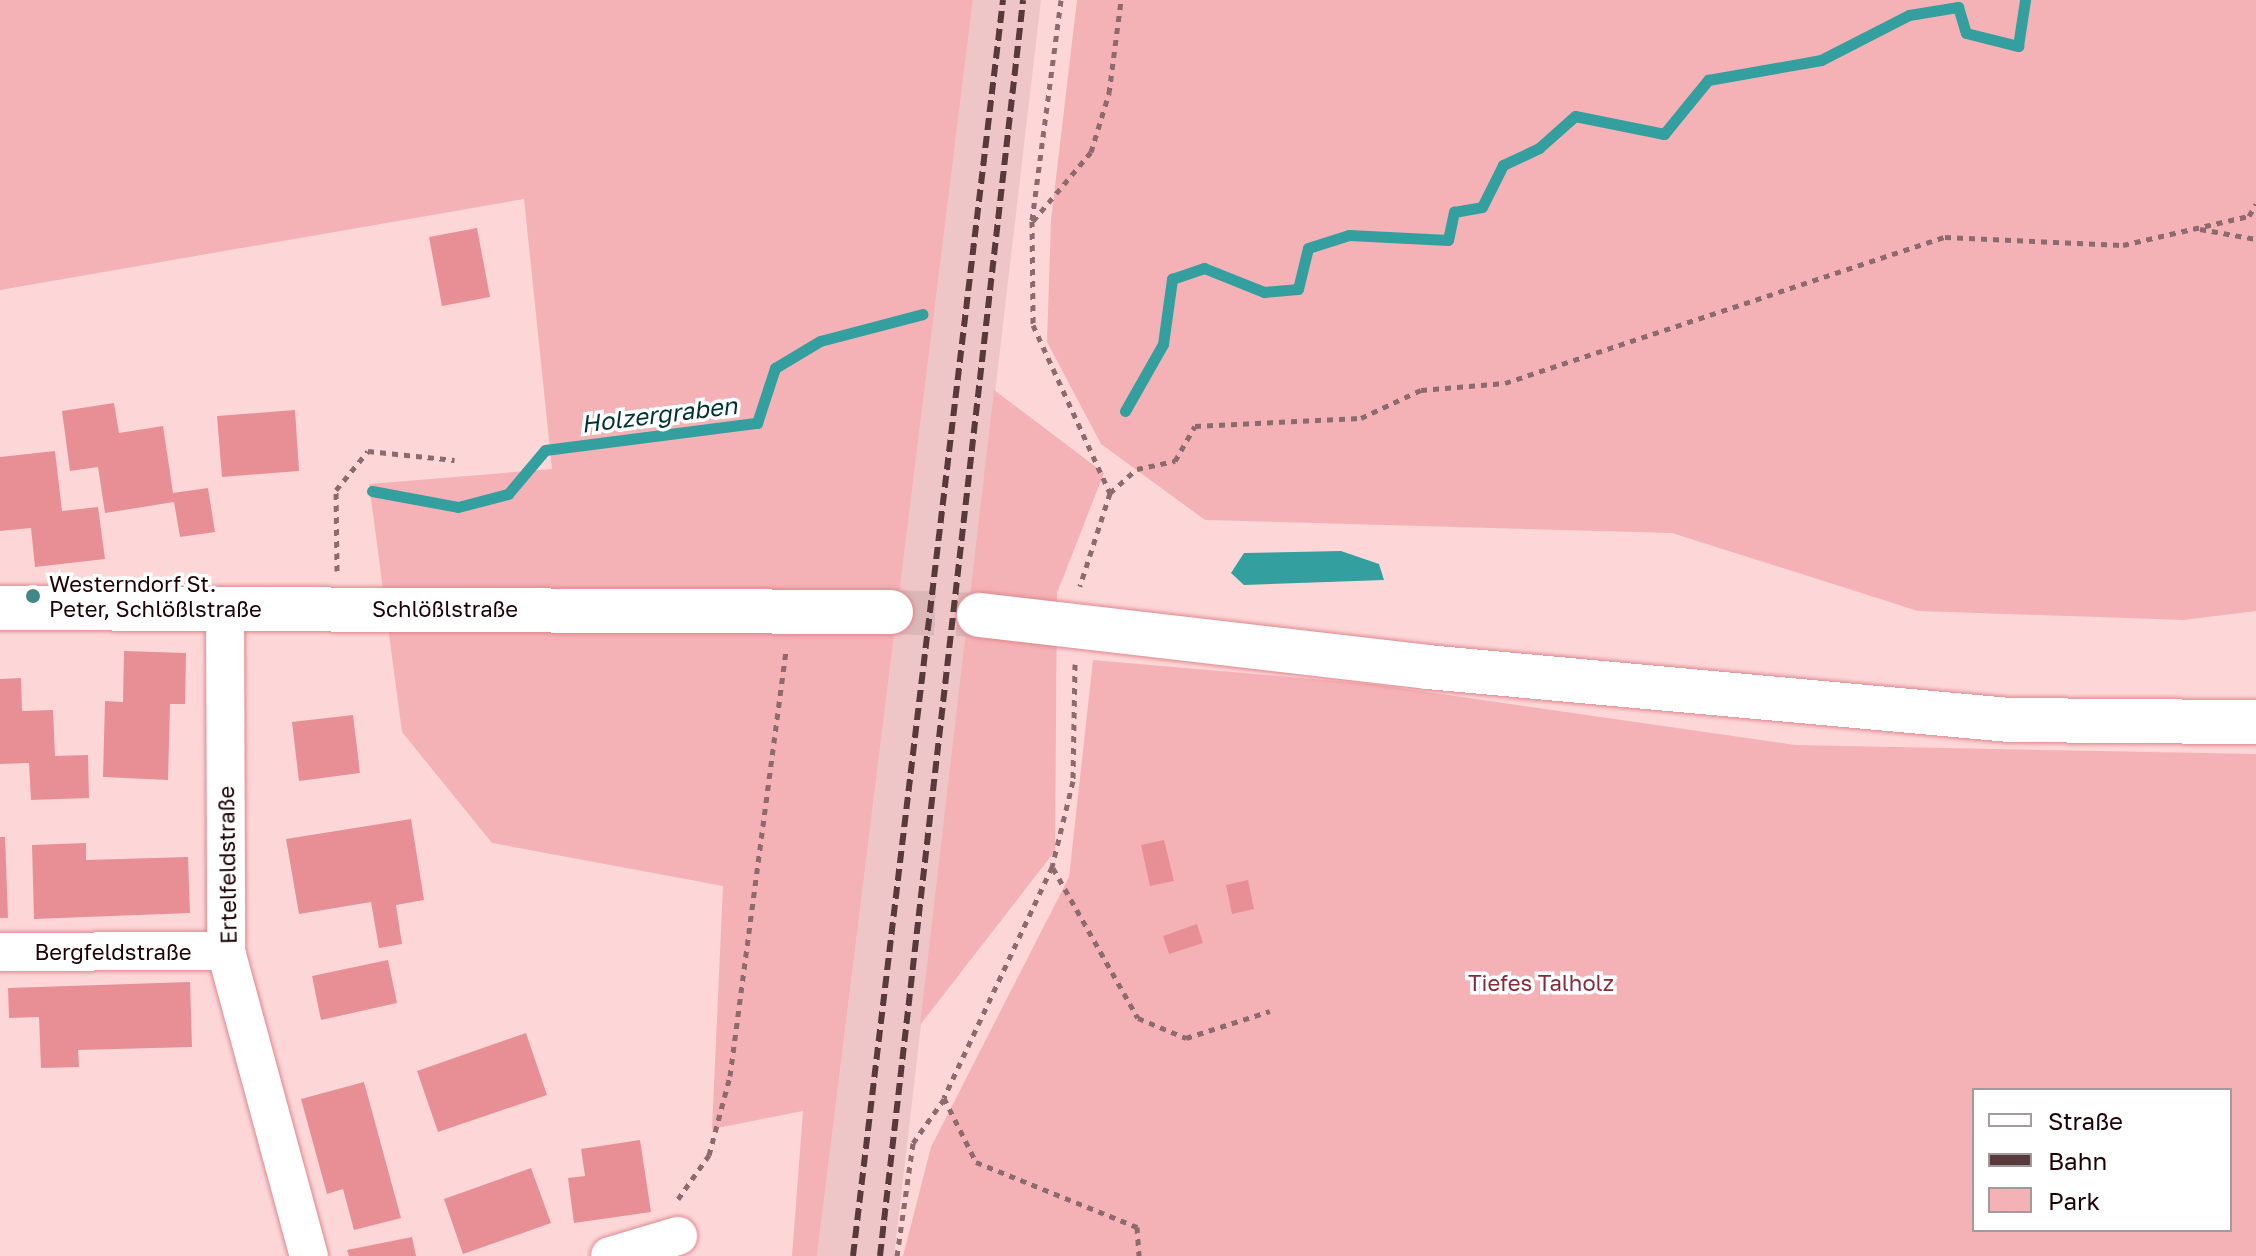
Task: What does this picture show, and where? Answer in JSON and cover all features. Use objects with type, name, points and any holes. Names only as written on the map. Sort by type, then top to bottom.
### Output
[{"type":"street","name":"Schlößlstraße","points":[[0,608],[891,612]]},
{"type":"street","name":"Ertelfeldstraße","points":[[225,608],[226,951],[309,1256]]},
{"type":"street","points":[[979,615],[1427,667],[1993,718],[2256,722]]},
{"type":"street","name":"Bergfeldstraße","points":[[0,952],[226,951]]},
{"type":"path","points":[[1061,0],[1032,221],[1033,325],[1110,493]]},
{"type":"path","points":[[1032,221],[1091,152],[1109,93],[1121,0]]},
{"type":"path","points":[[897,1256],[913,1143],[944,1098],[1052,867],[1073,781],[1074,624],[1084,559],[1110,493],[1137,469],[1175,461],[1195,426],[1361,418],[1421,390],[1505,383],[1945,237],[2123,245],[2249,216],[2256,204]]},
{"type":"path","points":[[2195,228],[2256,239]]},
{"type":"path","points":[[342,609],[336,490],[368,451],[455,460]]},
{"type":"path","points":[[644,1246],[709,1155],[730,1076],[769,796],[774,703],[794,612]]},
{"type":"path","points":[[1052,867],[1138,1018],[1186,1038],[1270,1011]]},
{"type":"path","points":[[944,1098],[976,1162],[1137,1227],[1139,1256]]},
{"type":"shaded area","points":[[973,0],[1041,0],[894,1256],[817,1256]]},
{"type":"green space","points":[[0,0],[973,0],[817,1256],[792,1256],[803,1111],[712,1129],[723,886],[492,843],[402,732],[369,484],[552,469],[524,199],[0,290]]},
{"type":"green space","points":[[1077,0],[2256,0],[2256,611],[2183,620],[1918,611],[1672,533],[1205,520],[1101,444],[1047,342],[1051,220]]},
{"type":"green space","points":[[994,390],[1104,473],[1057,593],[1055,851],[920,1025]]},
{"type":"green space","name":"Tiefes Talholz","points":[[1093,660],[1372,684],[1795,745],[2256,754],[2256,1256],[903,1256],[931,1147],[1069,877]]},
{"type":"water","points":[[1341,551],[1379,564],[1384,580],[1244,585],[1231,573],[1244,553]]},
{"type":"building","points":[[477,228],[490,297],[442,306],[429,237]]},
{"type":"building","points":[[114,403],[119,433],[163,426],[173,493],[208,488],[215,532],[180,537],[174,502],[105,513],[98,467],[70,471],[62,411]]},
{"type":"building","points":[[295,410],[299,471],[222,477],[217,416]]},
{"type":"building","points":[[55,451],[62,511],[98,507],[105,559],[35,567],[31,528],[0,531],[0,457]]},
{"type":"building","points":[[124,651],[186,653],[185,704],[170,704],[168,780],[103,777],[105,701],[123,702]]},
{"type":"building","points":[[21,678],[22,711],[53,710],[55,756],[88,755],[89,798],[31,800],[29,763],[0,764],[0,679]]},
{"type":"building","points":[[353,715],[360,773],[299,781],[292,722]]},
{"type":"building","points":[[411,819],[424,900],[396,905],[402,944],[379,948],[371,902],[299,914],[286,839]]},
{"type":"building","points":[[0,837],[5,837],[8,918],[0,918]]},
{"type":"building","points":[[1164,840],[1174,881],[1150,886],[1141,845]]},
{"type":"building","points":[[86,843],[86,860],[188,857],[190,913],[34,919],[32,845]]},
{"type":"building","points":[[1248,880],[1254,909],[1232,914],[1226,885]]},
{"type":"building","points":[[1197,924],[1203,943],[1169,954],[1163,936]]},
{"type":"building","points":[[388,960],[397,1003],[321,1020],[312,976]]},
{"type":"building","points":[[190,982],[192,1047],[78,1050],[79,1067],[41,1068],[39,1017],[9,1018],[8,988]]},
{"type":"building","points":[[526,1033],[547,1095],[438,1132],[417,1071]]},
{"type":"building","points":[[364,1082],[401,1218],[354,1230],[343,1189],[327,1194],[301,1099]]},
{"type":"building","points":[[640,1140],[651,1212],[574,1223],[568,1178],[585,1176],[581,1149]]},
{"type":"building","points":[[531,1168],[551,1223],[463,1254],[444,1199]]},
{"type":"building","points":[[412,1237],[416,1256],[349,1256],[347,1250]]},
{"type":"waterway","name":"Holzergraben","points":[[1125,411],[1163,344],[1172,279],[1204,268],[1264,292],[1298,289],[1308,248],[1349,235],[1448,240],[1454,212],[1482,207],[1503,165],[1539,148],[1575,116],[1664,134],[1708,80],[1821,60],[1909,15],[1958,7],[1966,33],[2018,46],[2025,0]]},
{"type":"waterway","name":"Holzergraben","points":[[372,491],[458,507],[508,494],[545,450],[757,423],[775,368],[820,341],[923,314]]},
{"type":"tunnel","points":[[891,612],[979,615]]},
{"type":"railway","points":[[853,1256],[1003,0]]},
{"type":"railway","points":[[880,1256],[1023,0]]},
{"type":"place","name":"Westerndorf St. Peter, Schlößlstraße","points":[[33,596]]}]
